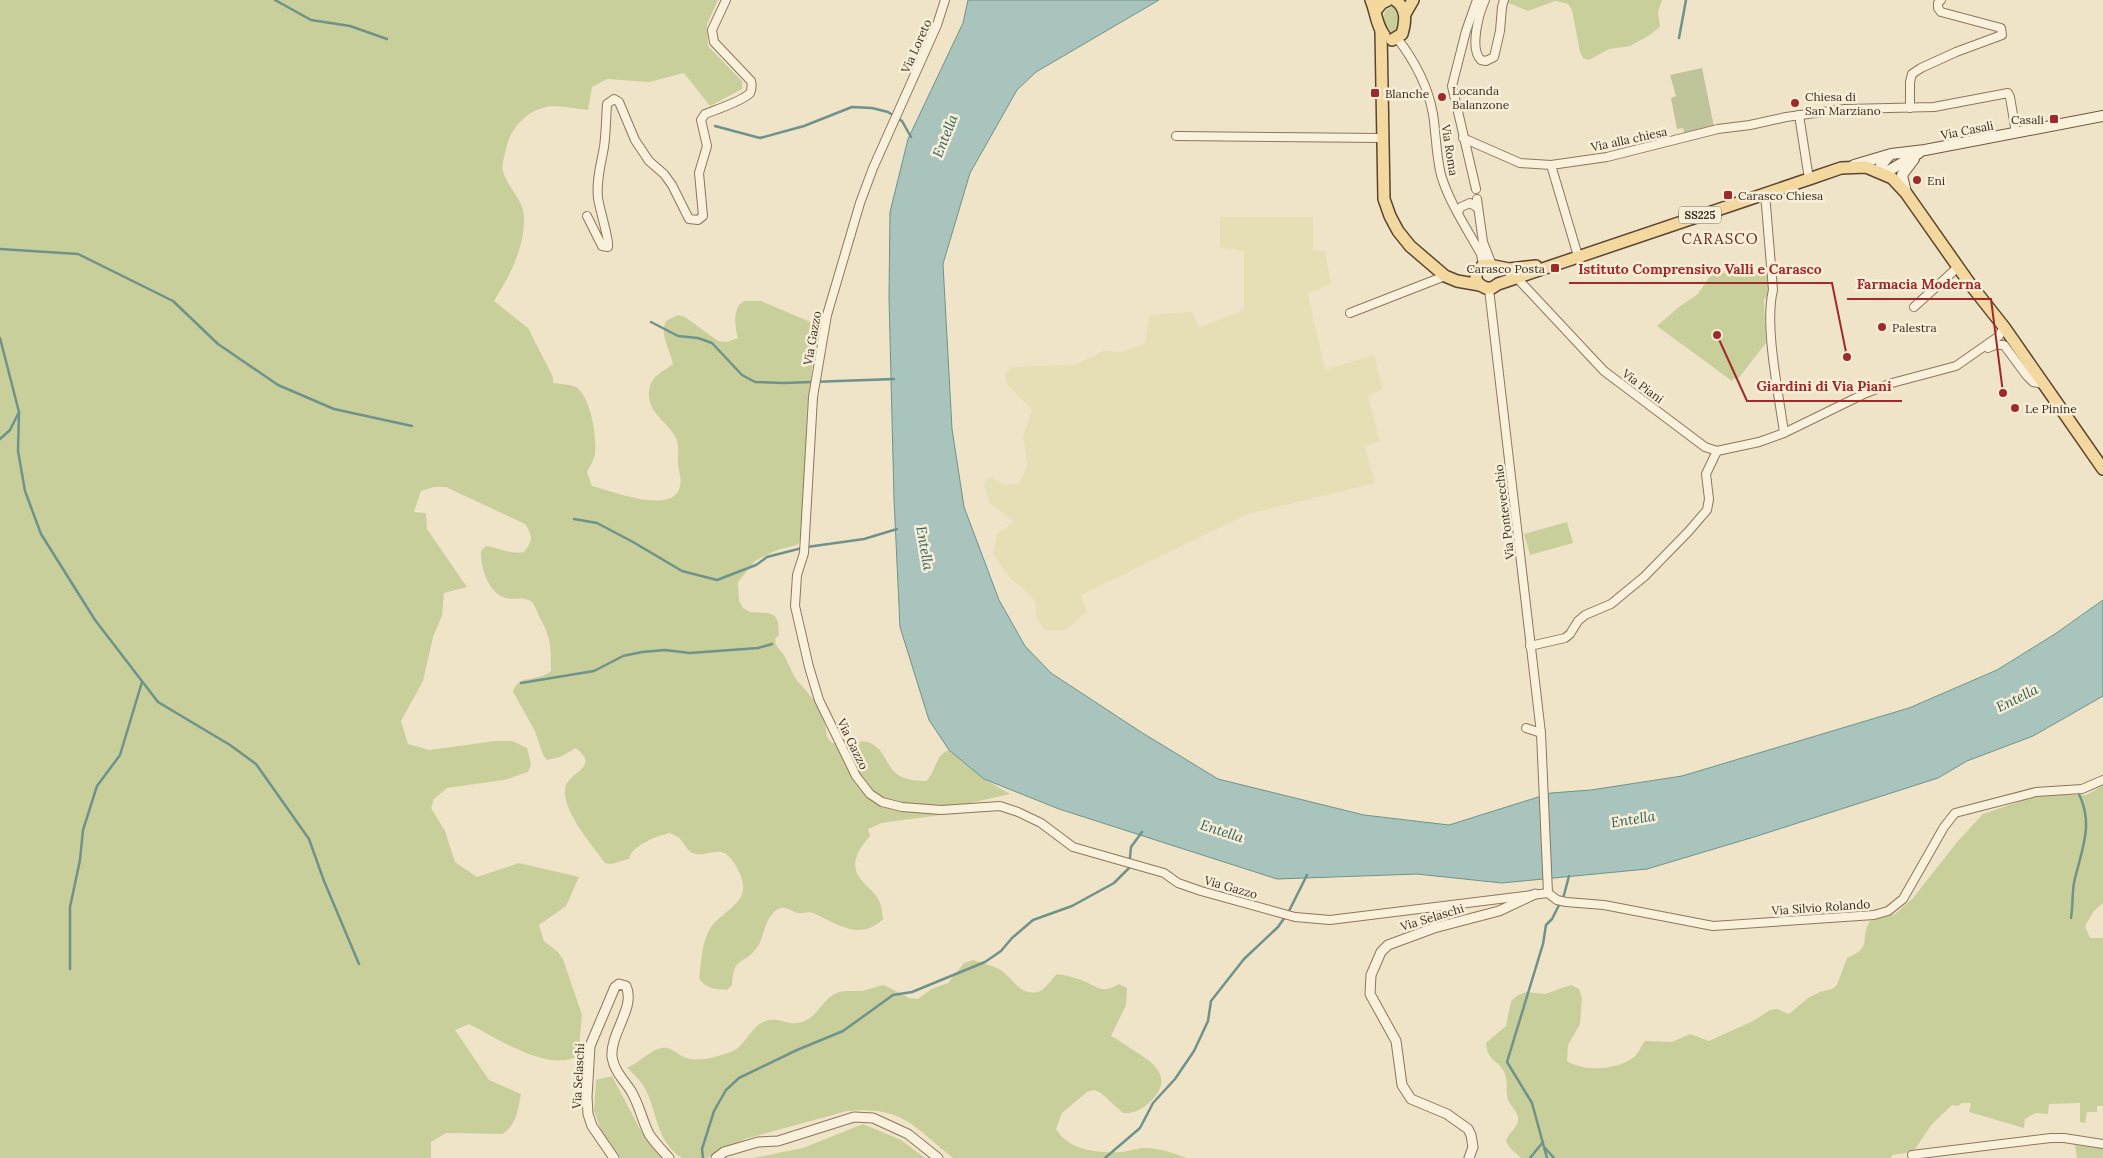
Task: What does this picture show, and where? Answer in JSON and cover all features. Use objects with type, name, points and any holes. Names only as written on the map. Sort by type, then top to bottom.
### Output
[{"type":"main road","name":"SS225","points":[[1388,0],[1373,5],[1381,31],[1380,65],[1382,73],[1384,200],[1398,232],[1410,246],[1445,276],[1457,282],[1489,286],[1809,178],[1841,168],[1866,167],[1892,178],[1906,193],[1958,267],[2004,327],[2103,469]]},
{"type":"main road","points":[[1395,0],[1401,4],[1405,14]]},
{"type":"main road","points":[[1405,14],[1413,0]]},
{"type":"main road","name":"SS225","points":[[1382,73],[1394,39],[1402,34],[1405,25],[1405,14]]},
{"type":"main road","points":[[1381,31],[1394,39]]},
{"type":"main road","name":"Via Casali","points":[[1841,168],[1891,154],[1925,150],[2103,116]]},
{"type":"main road","points":[[1891,154],[1881,164],[1880,173],[1890,170],[1925,150]]},
{"type":"main road","points":[[1906,193],[1902,175],[1910,162],[1925,150]]},
{"type":"main road","name":"SS225","points":[[1432,266],[1459,274],[1487,268],[1528,268],[1560,262]]},
{"type":"main road","points":[[1487,268],[1500,273],[1489,286],[1476,280],[1487,268]]},
{"type":"street","points":[[587,216],[602,246],[608,247],[610,244],[603,224],[598,188],[607,104],[610,100],[614,99],[619,102],[635,140],[649,161],[664,174],[689,220],[695,221],[703,216],[699,173],[706,146],[701,120],[705,114],[750,93],[752,86],[752,81],[714,42],[712,30],[726,0]]},
{"type":"street","name":"Via Loreto","points":[[904,100],[937,25],[945,0]]},
{"type":"street","points":[[1476,0],[1452,86],[1476,189]]},
{"type":"street","points":[[1485,0],[1478,16],[1476,53],[1481,60],[1486,61],[1494,57],[1504,0]]},
{"type":"street","points":[[1910,108],[1910,82],[1912,74],[1956,52],[2002,35],[2001,28],[1941,12],[1938,8],[1938,3],[1941,0]]},
{"type":"street","name":"Via Roma","points":[[1394,39],[1414,62],[1426,89],[1432,111],[1441,174],[1446,189],[1487,268]]},
{"type":"street","name":"Via alla chiesa","points":[[1463,138],[1520,163],[1551,165],[1606,157],[1718,129],[1801,115],[1845,109],[1934,107],[2008,93],[2016,133]]},
{"type":"street","name":"Via Gazzo","points":[[904,100],[873,168],[860,203],[827,315],[813,396],[804,553],[795,596],[797,620],[820,700],[856,776],[870,794],[882,802],[902,807],[941,810],[1000,806],[1018,812],[1041,824],[1073,848],[1164,873],[1178,883],[1295,917],[1330,920],[1548,891]]},
{"type":"street","points":[[1801,115],[1809,178]]},
{"type":"street","points":[[1176,136],[1382,138]]},
{"type":"street","points":[[1551,165],[1578,256]]},
{"type":"street","points":[[1765,193],[1773,290],[1770,304],[1773,355],[1784,433]]},
{"type":"street","points":[[1477,199],[1487,268]]},
{"type":"street","points":[[1458,212],[1465,204],[1470,203],[1478,208]]},
{"type":"street","points":[[1914,307],[1958,267]]},
{"type":"street","points":[[1350,312],[1445,276]]},
{"type":"street","name":"Via Piani","points":[[1517,278],[1604,371],[1705,447],[1717,451]]},
{"type":"street","name":"Via Pontevecchio","points":[[1489,286],[1541,734],[1548,891]]},
{"type":"street","points":[[1530,646],[1565,638],[1585,615],[1611,604],[1645,576],[1688,532],[1707,510],[1709,499],[1706,474],[1717,451],[1759,442],[1784,433],[1866,393],[1892,383],[1956,366],[2000,336],[2004,327]]},
{"type":"street","points":[[1972,355],[1995,345],[2004,345],[2033,382],[2044,384]]},
{"type":"street","points":[[1526,728],[1541,734]]},
{"type":"street","name":"Via Silvio Rolando","points":[[1548,891],[1557,900],[1566,902],[1604,905],[1713,926],[1874,915],[1888,911],[1903,899],[1944,827],[1955,813],[2036,792],[2082,789],[2103,780]]},
{"type":"street","name":"Via Selaschi","points":[[1469,1158],[1473,1147],[1468,1128],[1447,1114],[1411,1099],[1402,1085],[1396,1041],[1370,994],[1371,975],[1381,952],[1388,945],[1434,928],[1499,911],[1535,894]]},
{"type":"street","name":"Via Selaschi","points":[[614,1158],[592,1126],[588,1114],[587,1097],[590,1046],[615,987],[619,984],[626,986],[629,997],[616,1032],[612,1058],[617,1071],[636,1099],[650,1134],[669,1158]]},
{"type":"street","points":[[716,1158],[724,1152],[758,1142],[778,1141],[854,1117],[873,1118],[908,1134],[938,1158]]},
{"type":"street","points":[[1912,1155],[2051,1138],[2103,1144]]},
{"type":"shaded area","points":[[1220,217],[1313,217],[1313,250],[1325,251],[1331,284],[1308,294],[1325,370],[1374,355],[1383,390],[1368,395],[1380,441],[1365,446],[1375,483],[1248,514],[1081,595],[1086,612],[1065,630],[1045,630],[1037,619],[1035,600],[1008,576],[993,554],[997,534],[1014,522],[990,503],[984,485],[987,478],[993,478],[1005,485],[1019,484],[1027,466],[1023,436],[1032,410],[1007,384],[1005,374],[1012,367],[1075,365],[1103,351],[1122,352],[1145,343],[1150,315],[1193,312],[1198,328],[1244,310],[1244,251],[1220,247]]},
{"type":"green space","points":[[0,0],[718,0],[707,24],[708,46],[742,81],[742,89],[710,106],[684,73],[649,82],[607,79],[592,87],[588,110],[558,106],[545,107],[530,114],[517,126],[508,141],[503,160],[503,169],[505,177],[521,204],[524,228],[515,261],[494,301],[528,328],[553,377],[553,383],[576,387],[586,399],[592,418],[595,438],[593,461],[587,472],[592,486],[634,498],[649,500],[664,500],[674,496],[680,486],[677,440],[671,430],[654,411],[649,399],[652,381],[673,364],[664,337],[666,321],[678,315],[685,317],[718,341],[727,342],[738,338],[735,321],[739,305],[744,301],[761,301],[815,324],[816,337],[807,408],[804,507],[800,540],[797,545],[777,550],[755,561],[738,582],[739,601],[743,608],[750,612],[768,613],[775,616],[778,622],[779,635],[775,639],[776,645],[784,655],[795,678],[814,700],[825,724],[827,737],[832,743],[868,742],[882,753],[894,772],[911,780],[926,781],[938,759],[944,752],[949,750],[984,779],[1010,794],[970,803],[940,815],[882,823],[868,829],[870,836],[858,853],[855,865],[856,871],[879,900],[883,919],[874,926],[857,930],[839,925],[813,913],[798,913],[786,908],[778,909],[771,915],[758,946],[737,964],[732,985],[727,990],[715,989],[704,984],[699,978],[705,939],[711,927],[736,904],[743,891],[743,882],[735,865],[722,852],[693,853],[688,850],[679,838],[670,833],[640,845],[631,854],[629,859],[611,864],[605,863],[580,828],[566,799],[565,790],[567,784],[584,766],[583,755],[576,748],[560,757],[547,760],[543,755],[535,731],[513,692],[519,682],[546,675],[551,671],[550,648],[546,630],[532,602],[526,599],[506,598],[500,595],[490,586],[482,565],[481,551],[486,546],[510,552],[524,552],[531,538],[529,532],[525,524],[446,487],[434,487],[421,491],[414,512],[426,513],[427,529],[467,587],[444,593],[442,616],[433,637],[423,681],[401,721],[408,744],[429,750],[495,741],[512,741],[527,748],[531,764],[528,772],[504,780],[447,788],[434,799],[431,808],[445,831],[455,862],[477,877],[519,863],[579,877],[566,906],[539,925],[544,941],[558,952],[563,959],[582,1015],[578,1056],[566,1060],[552,1060],[523,1052],[469,1024],[455,1030],[489,1080],[521,1094],[518,1111],[511,1126],[502,1134],[446,1133],[431,1142],[431,1158],[0,1158]]},
{"type":"green space","points":[[1502,0],[1662,0],[1658,12],[1660,27],[1630,46],[1609,49],[1589,60],[1583,58],[1580,52],[1572,10],[1568,4],[1555,1],[1528,11]]},
{"type":"green space","points":[[1392,6],[1400,20],[1398,28],[1393,35],[1388,33],[1384,18],[1388,8]]},
{"type":"green space","points":[[1702,68],[1714,127],[1685,135],[1683,128],[1677,129],[1671,98],[1676,96],[1670,75]]},
{"type":"green space","points":[[1766,272],[1769,291],[1764,301],[1766,343],[1737,380],[1734,378],[1732,381],[1657,326],[1698,294],[1712,273]]},
{"type":"green space","points":[[1567,522],[1573,543],[1530,555],[1524,534]]},
{"type":"green space","points":[[2103,786],[2103,903],[2094,911],[2085,926],[2090,938],[2103,938],[2103,1106],[2097,1106],[2097,1112],[2087,1112],[2085,1123],[2080,1122],[2080,1103],[2049,1104],[2048,1114],[2036,1113],[2025,1119],[2024,1128],[1969,1112],[1971,1103],[1962,1103],[1958,1106],[1952,1105],[1932,1124],[1913,1152],[1892,1155],[1891,1158],[1521,1158],[1510,1148],[1506,1141],[1515,1128],[1518,1118],[1508,1100],[1505,1075],[1489,1054],[1486,1043],[1506,1026],[1511,1001],[1518,995],[1526,992],[1545,994],[1571,985],[1579,989],[1582,998],[1580,1024],[1568,1045],[1567,1061],[1574,1065],[1591,1068],[1610,1067],[1627,1061],[1636,1055],[1645,1041],[1672,1042],[1690,1034],[1709,1041],[1753,1021],[1770,1010],[1777,1009],[1789,1014],[1808,998],[1832,989],[1837,985],[1847,958],[1861,950],[1870,921],[1895,914],[1913,898],[1958,841],[1983,814],[2038,795],[2086,795]]},
{"type":"green space","points":[[973,960],[999,969],[1025,991],[1040,991],[1057,974],[1069,976],[1103,989],[1119,984],[1127,988],[1126,1005],[1111,1036],[1146,1058],[1158,1070],[1161,1084],[1158,1092],[1151,1101],[1135,1112],[1123,1113],[1101,1093],[1094,1090],[1087,1092],[1062,1113],[1056,1129],[1068,1142],[1094,1151],[1122,1152],[1153,1148],[1187,1158],[953,1158],[906,1121],[895,1115],[866,1110],[847,1111],[745,1139],[707,1158],[682,1158],[666,1142],[661,1133],[648,1094],[627,1067],[657,1049],[662,1048],[669,1049],[689,1059],[706,1059],[728,1053],[738,1048],[761,1023],[772,1019],[793,1023],[804,1021],[809,1019],[833,995],[845,991],[862,991],[884,985],[909,998],[918,999],[931,989],[948,983],[964,963]]},
{"type":"green space","points":[[612,1076],[640,1129],[661,1158],[621,1158],[601,1130],[594,1111],[596,1080]]},
{"type":"green space","points":[[863,1124],[901,1140],[925,1158],[753,1158],[803,1148]]},
{"type":"green space","points":[[2075,1145],[2103,1148],[2103,1158],[2077,1158]]},
{"type":"water","name":"Entella","points":[[968,0],[1159,0],[1036,72],[1017,90],[970,173],[943,264],[952,429],[964,507],[999,600],[1025,646],[1051,673],[1141,732],[1218,779],[1364,815],[1449,825],[1551,793],[1591,790],[1682,776],[1909,708],[1997,670],[2055,634],[2103,600],[2103,696],[2033,736],[1967,761],[1938,778],[1754,837],[1647,869],[1502,883],[1417,874],[1277,879],[1059,809],[984,779],[949,750],[929,720],[900,627],[894,499],[889,297],[890,212],[908,139],[963,23]]},
{"type":"waterway","points":[[275,0],[311,20],[350,26],[387,39]]},
{"type":"waterway","points":[[1679,38],[1686,0]]},
{"type":"waterway","points":[[715,126],[760,138],[804,126],[852,107],[872,108],[888,112],[902,121],[911,137]]},
{"type":"waterway","points":[[0,249],[78,254],[173,301],[218,344],[278,385],[334,409],[412,426]]},
{"type":"waterway","points":[[651,322],[678,336],[698,338],[712,343],[742,375],[755,382],[784,383],[894,379]]},
{"type":"waterway","points":[[0,338],[19,412],[18,451],[25,491],[41,534],[95,620],[158,702],[230,745],[256,764],[309,839],[324,881],[359,964]]},
{"type":"waterway","points":[[0,439],[10,430],[19,412]]},
{"type":"waterway","points":[[574,519],[597,523],[682,571],[717,580],[756,565],[767,557],[802,548]]},
{"type":"waterway","points":[[807,547],[864,539],[897,529]]},
{"type":"waterway","points":[[521,683],[594,671],[623,656],[642,652],[665,650],[690,653],[758,648],[772,644]]},
{"type":"waterway","points":[[70,969],[70,907],[80,860],[83,830],[97,786],[120,755],[142,682]]},
{"type":"waterway","points":[[2071,918],[2074,883],[2086,827],[2086,816],[2078,792]]},
{"type":"waterway","points":[[703,1158],[702,1149],[714,1111],[726,1090],[739,1078],[797,1050],[843,1031],[893,995],[912,992],[985,962],[1001,951],[1012,938],[1033,920],[1072,906],[1114,883],[1129,868],[1131,847],[1142,832]]},
{"type":"waterway","points":[[1288,913],[1307,875]]},
{"type":"waterway","points":[[1547,1158],[1532,1103],[1507,1062],[1543,944],[1546,925],[1552,919],[1564,895],[1569,876]]},
{"type":"waterway","points":[[1105,1158],[1140,1128],[1153,1103],[1175,1079],[1194,1051],[1208,1021],[1211,1001],[1244,959],[1278,927],[1285,917]]},
{"type":"waterway","points":[[1530,1158],[1543,1142]]},
{"type":"waterway","points":[[1545,1148],[1554,1158]]},
{"type":"place","name":"Blanche","points":[[1375,93]]},
{"type":"place","name":"Locanda Balanzone","points":[[1442,97]]},
{"type":"place","name":"Chiesa di San Marziano","points":[[1795,103]]},
{"type":"place","name":"Casali","points":[[2054,119]]},
{"type":"place","name":"Eni","points":[[1917,180]]},
{"type":"place","name":"Carasco Chiesa","points":[[1728,195]]},
{"type":"place","name":"Carasco Posta","points":[[1555,268]]},
{"type":"place","name":"Palestra","points":[[1882,327]]},
{"type":"place","name":"Giardini di Via Piani","points":[[1717,335]]},
{"type":"place","name":"Istituto Comprensivo Valli e Carasco","points":[[1847,357]]},
{"type":"place","name":"Farmacia Moderna","points":[[2003,393]]},
{"type":"place","name":"Le Pinine","points":[[2015,408]]},
{"type":"district","name":"CARASCO","points":[[1720,238]]}]
